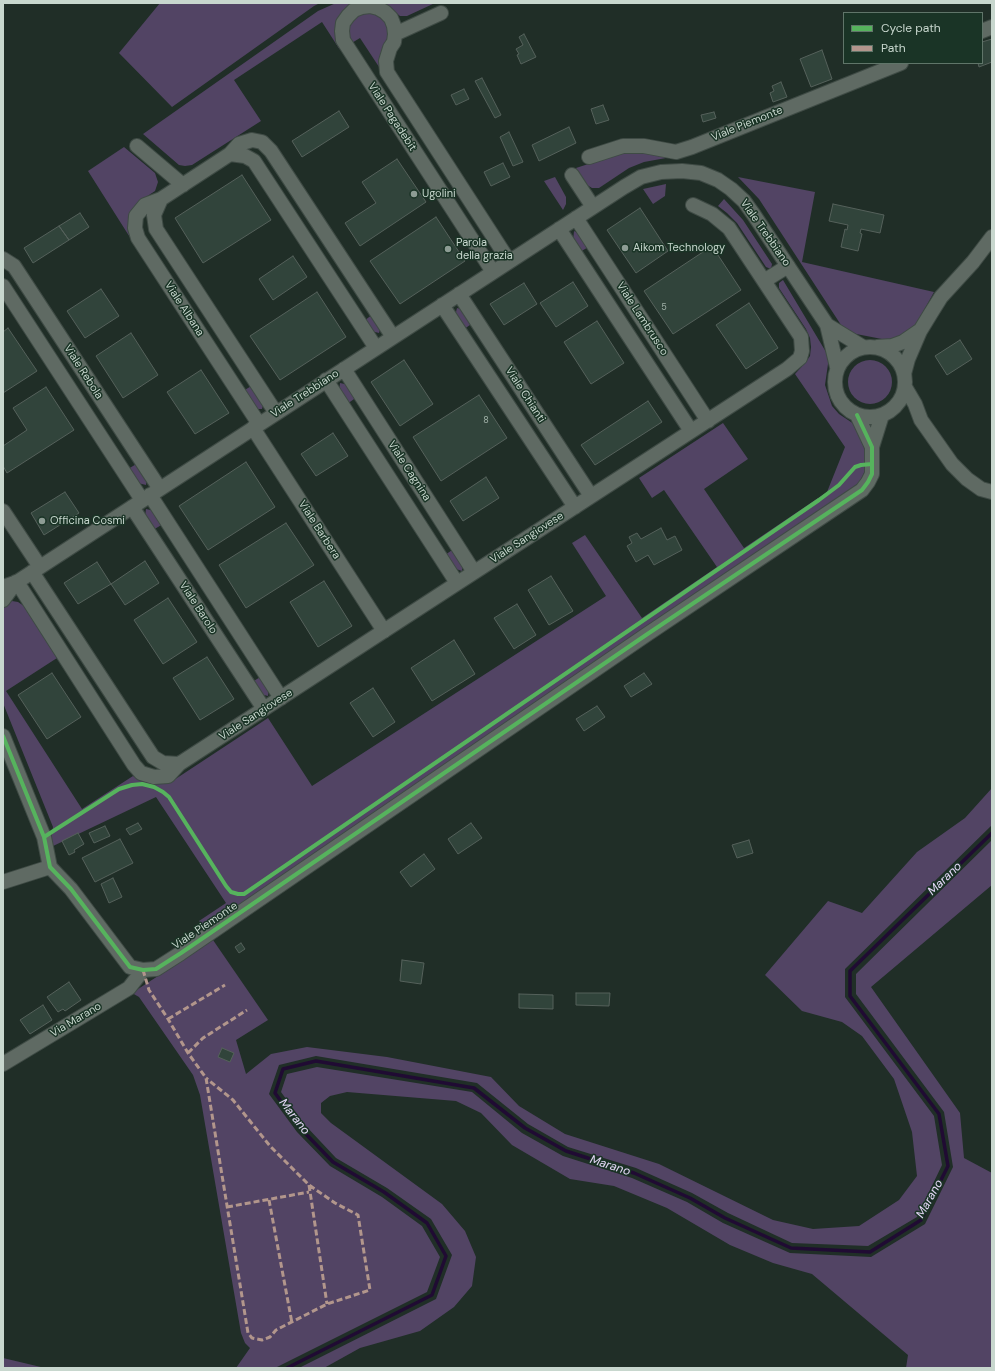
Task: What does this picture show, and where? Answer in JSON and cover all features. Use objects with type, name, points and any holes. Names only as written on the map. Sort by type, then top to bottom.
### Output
[{"type":"street","name":"Viale Pagadebit","points":[[493,272],[346,46],[343,40],[343,23],[354,10],[370,6],[385,12],[391,18],[395,34],[386,61],[387,72],[509,261]]},
{"type":"street","points":[[395,34],[441,13]]},
{"type":"street","name":"Viale Piemonte","points":[[589,157],[623,146],[644,146],[676,152],[692,147],[899,64]]},
{"type":"street","name":"Viale Albana","points":[[256,426],[138,238],[135,228],[136,216],[145,205],[161,199],[183,185],[230,154],[239,144],[252,140],[262,142],[271,150],[392,337]]},
{"type":"street","points":[[137,146],[183,185]]},
{"type":"street","points":[[230,154],[245,156],[254,162],[376,348]]},
{"type":"street","name":"Viale Trebbiano","points":[[3,587],[16,582],[624,186],[641,177],[661,172],[682,171],[701,173],[725,184],[744,201],[827,325],[838,367]]},
{"type":"street","points":[[572,175],[593,207]]},
{"type":"street","name":"Viale Albana","points":[[161,199],[154,216],[156,229],[276,413]]},
{"type":"street","name":"Viale Sangiovese","points":[[16,582],[134,765],[142,773],[154,777],[168,776],[179,764],[708,421],[787,369],[800,358],[802,351],[801,337],[729,228],[712,214],[693,205]]},
{"type":"street","name":"Viale Lambrusco","points":[[576,218],[708,421]]},
{"type":"street","name":"Viale Lambrusco","points":[[560,229],[691,432]]},
{"type":"street","points":[[886,413],[900,400],[904,380],[920,330],[941,297],[973,262],[992,237]]},
{"type":"street","name":"Viale Rebola","points":[[3,258],[14,266],[146,498]]},
{"type":"street","points":[[764,281],[788,266]]},
{"type":"street","name":"Viale Rebola","points":[[3,286],[146,498]]},
{"type":"street","name":"Viale Chianti","points":[[459,294],[591,496]]},
{"type":"street","name":"Viale Chianti","points":[[442,305],[575,507]]},
{"type":"street","name":"Viale Trebbiano","points":[[827,325],[870,347]]},
{"type":"street","points":[[920,330],[903,342],[892,346],[870,347],[853,351],[844,358],[838,367],[834,378],[835,390],[839,400],[847,409],[857,415],[874,417],[886,413],[906,411],[921,420]]},
{"type":"street","points":[[870,347],[886,351],[894,356],[901,364],[904,380],[921,420],[952,464],[967,479],[981,489],[992,492]]},
{"type":"street","name":"Viale Cagnina","points":[[344,369],[474,572]]},
{"type":"street","name":"Viale Cagnina","points":[[326,380],[457,584]]},
{"type":"street","name":"Viale Piemonte","points":[[143,970],[156,969],[181,953],[646,636],[846,502],[862,490],[872,474],[872,448],[886,413]]},
{"type":"street","name":"Viale Piemonte","points":[[857,415],[872,448]]},
{"type":"street","name":"Viale Barbera","points":[[256,426],[384,631]]},
{"type":"street","name":"Viale Barolo","points":[[146,498],[281,698]]},
{"type":"street","name":"Viale Barolo","points":[[146,498],[264,709]]},
{"type":"street","points":[[3,511],[36,569],[153,757],[162,763],[179,764]]},
{"type":"street","name":"Viale Trebbiano","points":[[3,600],[16,582]]},
{"type":"street","points":[[3,736],[44,837],[50,867],[71,889],[130,967],[143,970]]},
{"type":"street","points":[[3,882],[50,867]]},
{"type":"street","name":"Via Marano","points":[[3,1064],[129,988],[143,970]]},
{"type":"shaded area","points":[[160,3],[320,3],[172,107],[119,53]]},
{"type":"shaded area","points":[[336,3],[355,3],[336,40],[340,50],[322,22],[234,80],[261,121],[192,165],[185,166],[179,165],[143,134],[318,11]]},
{"type":"shaded area","points":[[384,3],[435,3],[407,16],[400,16]]},
{"type":"shaded area","points":[[363,12],[376,13],[386,21],[390,34],[381,70],[360,38],[350,44],[348,38],[348,25],[352,19]]},
{"type":"shaded area","points":[[124,147],[155,173],[158,182],[155,191],[140,201],[131,239],[88,171]]},
{"type":"shaded area","points":[[641,149],[677,156],[644,162],[629,168],[599,188],[592,188],[587,185],[576,168],[625,152]]},
{"type":"shaded area","points":[[555,177],[566,197],[566,204],[563,210],[544,181]]},
{"type":"shaded area","points":[[738,177],[815,192],[802,262],[934,292],[913,330],[906,336],[887,340],[851,333],[841,325],[759,199]]},
{"type":"shaded area","points":[[666,184],[665,196],[653,204],[643,189]]},
{"type":"shaded area","points":[[724,199],[743,220],[772,264],[771,269],[766,267],[737,223],[718,206]]},
{"type":"shaded area","points":[[574,231],[582,235],[590,246],[580,252],[573,241]]},
{"type":"shaded area","points":[[783,280],[829,357],[825,385],[832,406],[839,414],[857,426],[865,445],[866,461],[864,473],[859,483],[205,929],[199,921],[226,903],[156,797],[51,847],[50,844],[53,827],[3,703],[3,609],[6,605],[12,601],[18,602],[24,606],[57,658],[6,691],[82,809],[133,776],[153,784],[168,783],[268,718],[312,786],[606,596],[572,543],[585,535],[642,618],[717,567],[664,490],[652,498],[639,478],[723,423],[748,459],[704,489],[744,548],[827,492],[845,447],[795,374],[810,356],[810,338],[806,329],[779,288],[779,283]]},
{"type":"shaded area","points":[[457,308],[465,310],[473,323],[464,329],[455,316]]},
{"type":"shaded area","points":[[373,314],[381,325],[379,333],[371,331],[364,321]]},
{"type":"shaded area","points":[[870,360],[882,364],[888,370],[892,382],[888,394],[882,400],[870,404],[858,400],[852,394],[848,382],[852,370],[858,364]]},
{"type":"shaded area","points":[[340,383],[349,385],[357,397],[347,404],[339,392]]},
{"type":"shaded area","points":[[253,385],[264,402],[262,409],[254,409],[243,391]]},
{"type":"shaded area","points":[[138,463],[147,477],[146,485],[138,483],[128,469]]},
{"type":"shaded area","points":[[146,509],[155,511],[163,524],[153,530],[145,517]]},
{"type":"shaded area","points":[[455,548],[463,562],[462,571],[453,568],[445,555]]},
{"type":"shaded area","points":[[262,676],[269,688],[268,696],[260,694],[252,682]]},
{"type":"shaded area","points":[[992,788],[992,825],[845,969],[845,997],[934,1116],[942,1165],[917,1217],[868,1246],[792,1243],[728,1213],[692,1193],[636,1168],[568,1147],[528,1124],[477,1083],[316,1056],[279,1065],[269,1094],[297,1132],[330,1166],[382,1197],[422,1226],[440,1257],[427,1292],[275,1368],[236,1368],[250,1348],[245,1343],[241,1333],[200,1095],[193,1075],[139,997],[132,993],[213,940],[268,1020],[236,1040],[246,1074],[271,1054],[307,1047],[387,1057],[491,1077],[519,1106],[565,1134],[659,1164],[773,1220],[813,1229],[859,1226],[899,1200],[917,1176],[912,1132],[894,1079],[862,1036],[842,1022],[802,1011],[765,975],[828,901],[862,913],[917,852],[965,818]]},
{"type":"shaded area","points":[[992,840],[992,885],[871,987],[960,1113],[964,1158],[992,1173],[992,1368],[906,1368],[908,1355],[812,1274],[773,1263],[730,1245],[667,1208],[614,1186],[570,1179],[512,1145],[481,1113],[456,1101],[347,1092],[330,1096],[321,1103],[321,1113],[331,1123],[442,1204],[465,1231],[476,1257],[472,1286],[454,1307],[420,1331],[360,1348],[324,1368],[299,1368],[436,1299],[452,1255],[431,1219],[387,1188],[336,1158],[305,1125],[281,1092],[287,1074],[317,1067],[472,1092],[522,1133],[563,1156],[632,1178],[687,1202],[723,1223],[790,1253],[871,1257],[925,1224],[953,1167],[944,1112],[856,994],[856,974]]},
{"type":"shaded area","points":[[3,1358],[45,1368],[3,1368]]},
{"type":"building","points":[[524,34],[536,57],[521,64],[517,55],[519,54],[516,49],[523,45],[519,37]]},
{"type":"building","points":[[992,39],[992,62],[979,67],[978,64],[983,64],[983,42]]},
{"type":"building","points":[[822,50],[832,79],[811,87],[800,59]]},
{"type":"building","points":[[482,78],[501,115],[495,118],[475,81]]},
{"type":"building","points":[[781,82],[787,97],[773,102],[770,93],[774,91],[772,86]]},
{"type":"building","points":[[464,89],[469,99],[456,105],[451,95]]},
{"type":"building","points":[[603,105],[609,120],[596,124],[591,109]]},
{"type":"building","points":[[339,111],[349,127],[302,157],[292,141]]},
{"type":"building","points":[[714,112],[716,118],[703,122],[701,115]]},
{"type":"building","points":[[569,127],[576,143],[539,161],[532,145]]},
{"type":"building","points":[[509,132],[523,162],[513,166],[500,137]]},
{"type":"building","points":[[397,159],[426,202],[360,246],[345,223],[376,203],[362,182]]},
{"type":"building","points":[[503,163],[510,177],[491,186],[484,172]]},
{"type":"building","points":[[242,175],[271,220],[203,263],[175,218]]},
{"type":"building","points":[[833,204],[884,215],[880,233],[861,229],[860,233],[862,234],[858,251],[841,247],[845,229],[847,230],[848,225],[829,221]]},
{"type":"building","points":[[640,208],[668,251],[636,273],[607,230]]},
{"type":"building","points":[[80,213],[89,227],[69,240],[59,226]]},
{"type":"building","points":[[436,217],[465,261],[400,304],[370,261]]},
{"type":"building","points":[[59,226],[69,240],[33,263],[24,248]]},
{"type":"building","points":[[712,246],[741,290],[673,334],[644,291]]},
{"type":"building","points":[[293,256],[307,277],[273,300],[259,279]]},
{"type":"building","points":[[573,282],[588,306],[556,327],[540,303]]},
{"type":"building","points":[[524,283],[537,304],[504,325],[490,304]]},
{"type":"building","points":[[101,289],[119,316],[85,338],[67,311]]},
{"type":"building","points":[[317,292],[346,337],[280,380],[250,336]]},
{"type":"building","points":[[749,303],[778,348],[746,369],[716,325]]},
{"type":"building","points":[[597,321],[624,363],[591,384],[564,342]]},
{"type":"building","points":[[8,328],[37,371],[3,393],[3,332]]},
{"type":"building","points":[[131,333],[158,375],[123,398],[96,356]]},
{"type":"building","points":[[960,340],[972,359],[947,375],[935,356]]},
{"type":"building","points":[[404,360],[433,404],[400,426],[371,382]]},
{"type":"building","points":[[201,370],[229,413],[195,434],[167,392]]},
{"type":"building","points":[[46,387],[74,430],[7,473],[3,466],[3,446],[27,430],[13,408]]},
{"type":"building","points":[[479,395],[507,438],[441,481],[413,437]]},
{"type":"building","points":[[648,401],[662,422],[595,465],[581,445]]},
{"type":"building","points":[[333,433],[348,456],[316,476],[301,454]]},
{"type":"building","points":[[246,462],[275,507],[208,550],[179,506]]},
{"type":"building","points":[[486,477],[499,498],[463,521],[450,501]]},
{"type":"building","points":[[65,492],[79,513],[44,535],[31,513]]},
{"type":"building","points":[[286,523],[314,565],[246,608],[219,565]]},
{"type":"building","points":[[661,528],[667,540],[675,536],[682,550],[654,565],[648,555],[636,562],[627,546],[632,543],[629,537],[637,533],[641,539]]},
{"type":"building","points":[[145,561],[159,583],[125,605],[111,584]]},
{"type":"building","points":[[97,562],[111,584],[78,604],[64,583]]},
{"type":"building","points":[[551,576],[573,611],[549,625],[528,590]]},
{"type":"building","points":[[324,581],[352,626],[318,647],[290,602]]},
{"type":"building","points":[[168,598],[197,642],[163,664],[134,620]]},
{"type":"building","points":[[517,604],[536,635],[514,649],[494,618]]},
{"type":"building","points":[[454,640],[475,674],[432,701],[411,668]]},
{"type":"building","points":[[207,657],[234,699],[200,720],[173,678]]},
{"type":"building","points":[[52,673],[81,717],[47,739],[18,695]]},
{"type":"building","points":[[644,673],[652,684],[631,697],[624,686]]},
{"type":"building","points":[[373,688],[395,722],[373,737],[350,703]]},
{"type":"building","points":[[597,706],[605,717],[584,731],[576,719]]},
{"type":"building","points":[[138,823],[142,829],[130,835],[126,829]]},
{"type":"building","points":[[471,823],[482,838],[458,854],[448,839]]},
{"type":"building","points":[[105,826],[110,836],[94,843],[89,833]]},
{"type":"building","points":[[78,833],[84,844],[69,855],[62,841]]},
{"type":"building","points":[[120,839],[133,863],[95,882],[82,858]]},
{"type":"building","points":[[749,840],[753,853],[737,858],[732,845]]},
{"type":"building","points":[[424,854],[435,869],[411,887],[400,872]]},
{"type":"building","points":[[113,878],[122,897],[109,903],[101,884]]},
{"type":"building","points":[[241,943],[245,949],[239,953],[235,947]]},
{"type":"building","points":[[402,960],[424,963],[421,984],[400,981]]},
{"type":"building","points":[[69,982],[81,1000],[65,1011],[63,1009],[58,1012],[47,997]]},
{"type":"building","points":[[576,993],[610,993],[609,1006],[576,1005]]},
{"type":"building","points":[[519,994],[553,995],[553,1009],[519,1008]]},
{"type":"building","points":[[43,1005],[52,1020],[30,1034],[20,1020]]},
{"type":"building","points":[[222,1048],[234,1053],[230,1062],[218,1057]]},
{"type":"waterway","name":"Marano","points":[[287,1368],[432,1295],[446,1256],[427,1223],[384,1192],[333,1162],[301,1129],[275,1093],[283,1069],[316,1061],[474,1088],[525,1128],[566,1151],[634,1173],[690,1198],[725,1218],[791,1248],[870,1252],[921,1220],[948,1166],[939,1114],[850,996],[850,971],[992,833]]},
{"type":"marked path","points":[[143,970],[149,990],[188,1053],[206,1078],[248,1333],[252,1338],[262,1340],[270,1337],[276,1330],[327,1304],[370,1290],[358,1215],[335,1203],[309,1185],[270,1146],[233,1100],[206,1078]]},
{"type":"marked path","points":[[168,1019],[225,985]]},
{"type":"marked path","points":[[188,1053],[203,1038],[247,1010]]},
{"type":"marked path","points":[[309,1185],[327,1304]]},
{"type":"marked path","points":[[227,1207],[309,1192]]},
{"type":"marked path","points":[[269,1200],[292,1323]]},
{"type":"cycle path","points":[[3,736],[44,837],[50,867],[71,889],[130,967],[143,970],[156,969],[646,635],[862,490],[872,474],[872,447],[857,415]]},
{"type":"cycle path","points":[[44,837],[119,789],[142,784],[154,787],[169,797],[231,892],[244,894],[819,500],[839,485],[855,467],[872,464]]},
{"type":"place","name":"Ugolini","points":[[414,194]]},
{"type":"place","name":"Aikom Technology","points":[[625,248]]},
{"type":"place","name":"Parola della grazia","points":[[448,249]]},
{"type":"place","name":"Officina Cosmi","points":[[42,521]]}]
